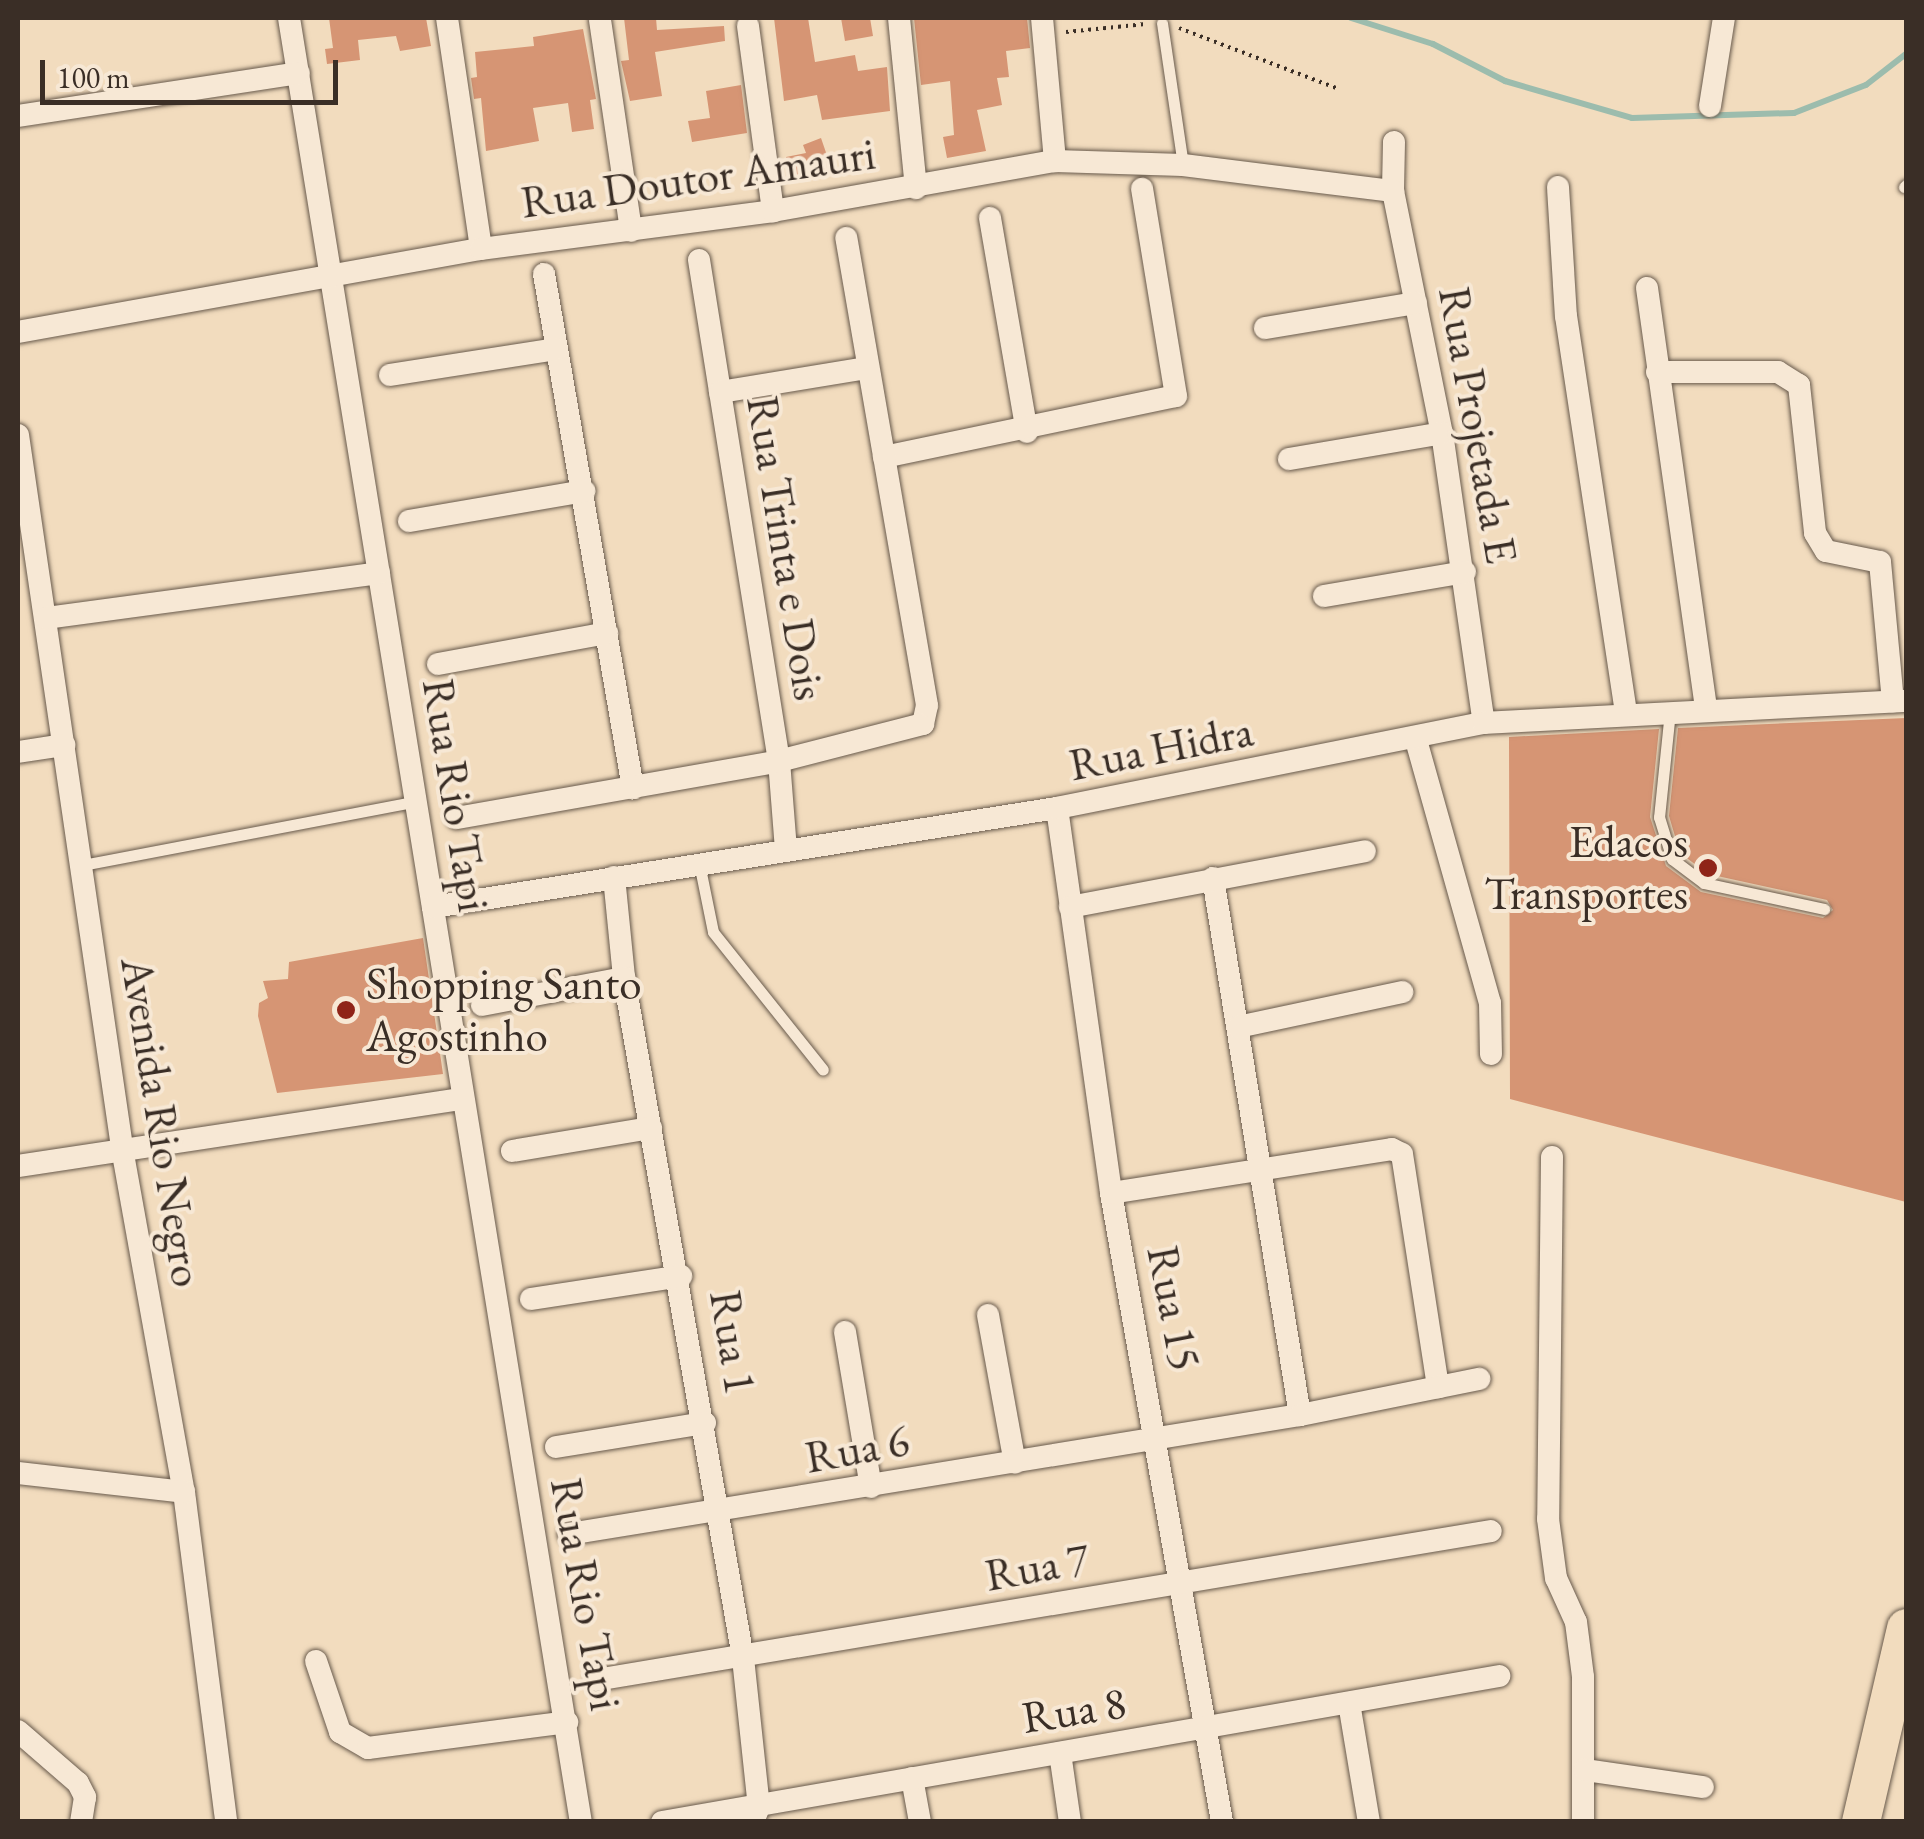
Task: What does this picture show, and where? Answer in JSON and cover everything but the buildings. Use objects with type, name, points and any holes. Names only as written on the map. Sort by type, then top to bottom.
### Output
[{"type":"highway","points":[[1861,1822],[1906,1628]]},
{"type":"street","name":"Rua Rio Tapi","points":[[289,18],[420,800],[463,1099],[581,1822]]},
{"type":"street","points":[[447,18],[481,250]]},
{"type":"street","points":[[899,18],[916,188]]},
{"type":"street","points":[[1710,106],[1724,18]]},
{"type":"street","points":[[600,20],[631,231]]},
{"type":"street","points":[[748,26],[773,211]]},
{"type":"street","points":[[1044,26],[1056,161]]},
{"type":"street","points":[[18,116],[299,73]]},
{"type":"street","name":"Rua Projetada E","points":[[1394,142],[1393,191],[1442,433],[1484,723]]},
{"type":"street","name":"Rua Doutor Amauri","points":[[18,332],[332,280],[481,250],[773,211],[1056,161],[1183,164],[1393,191]]},
{"type":"street","points":[[1558,187],[1562,284],[1626,714]]},
{"type":"street","points":[[884,457],[1027,432],[1176,396],[1142,189]]},
{"type":"street","points":[[990,218],[1027,432]]},
{"type":"street","points":[[458,818],[779,761],[917,730],[927,705],[846,238]]},
{"type":"street","name":"Rua Trinta e Dois","points":[[700,260],[779,761],[786,850]]},
{"type":"street","points":[[544,274],[633,788]]},
{"type":"street","points":[[1647,288],[1706,708]]},
{"type":"street","points":[[1265,328],[1416,302]]},
{"type":"street","points":[[390,375],[556,348]]},
{"type":"street","points":[[720,392],[867,368]]},
{"type":"street","points":[[1657,372],[1778,372],[1799,385],[1815,533],[1826,550],[1880,562],[1900,701]]},
{"type":"street","points":[[1289,460],[1442,433]]},
{"type":"street","name":"Avenida Rio Negro","points":[[18,435],[123,1154],[184,1492],[226,1822]]},
{"type":"street","points":[[409,521],[584,491]]},
{"type":"street","points":[[1324,596],[1465,572]]},
{"type":"street","points":[[47,618],[379,573]]},
{"type":"street","points":[[438,664],[607,633]]},
{"type":"street","name":"Rua Hidra","points":[[433,907],[1057,808],[1416,740],[1484,723],[1706,708],[1900,701]]},
{"type":"street","points":[[1416,740],[1490,1003],[1491,1054]]},
{"type":"street","points":[[18,752],[64,745]]},
{"type":"street","name":"Rua 15","points":[[1057,808],[1111,1193],[1158,1439],[1222,1822]]},
{"type":"street","points":[[1070,907],[1365,851]]},
{"type":"street","name":"Rua 1","points":[[614,878],[624,978],[681,1276],[743,1658],[756,1814]]},
{"type":"street","points":[[1213,878],[1300,1415]]},
{"type":"street","points":[[482,1006],[624,978]]},
{"type":"street","points":[[1238,1028],[1402,992]]},
{"type":"street","points":[[18,1166],[123,1154],[463,1099]]},
{"type":"street","points":[[512,1150],[650,1128]]},
{"type":"street","points":[[1111,1193],[1392,1148],[1402,1154],[1438,1387]]},
{"type":"street","points":[[1552,1156],[1548,1519],[1556,1578],[1576,1622],[1585,1770],[1583,1822]]},
{"type":"street","points":[[531,1299],[681,1276]]},
{"type":"street","points":[[988,1315],[1015,1463]]},
{"type":"street","points":[[845,1332],[871,1487]]},
{"type":"street","name":"Rua 6","points":[[569,1534],[1300,1415],[1479,1379]]},
{"type":"street","points":[[556,1446],[705,1423]]},
{"type":"street","points":[[18,1473],[184,1492]]},
{"type":"street","name":"Rua 7","points":[[596,1680],[1491,1530]]},
{"type":"street","points":[[316,1661],[340,1732],[368,1748],[567,1722]]},
{"type":"street","name":"Rua 8","points":[[662,1822],[756,1814],[912,1778],[1499,1676]]},
{"type":"street","points":[[1349,1704],[1368,1822]]},
{"type":"street","points":[[18,1731],[78,1783],[85,1797],[81,1822]]},
{"type":"street","points":[[1060,1753],[1070,1822]]},
{"type":"street","points":[[1585,1770],[1703,1788]]},
{"type":"street","points":[[912,1778],[920,1822]]},
{"type":"lane","points":[[1162,23],[1183,164]]},
{"type":"lane","points":[[1670,711],[1660,818],[1672,859],[1704,883],[1824,908]]},
{"type":"lane","points":[[82,864],[420,800]]},
{"type":"lane","points":[[699,863],[713,932],[824,1070]]},
{"type":"path","points":[[1044,26],[1162,23],[1336,88]]},
{"type":"waterway","points":[[1351,18],[1433,44],[1505,81],[1632,118],[1794,113],[1866,85],[1906,54]]},
{"type":"place","name":"Edacos Transportes","points":[[1708,868]]},
{"type":"place","name":"Shopping Santo Agostinho","points":[[346,1010]]}]
